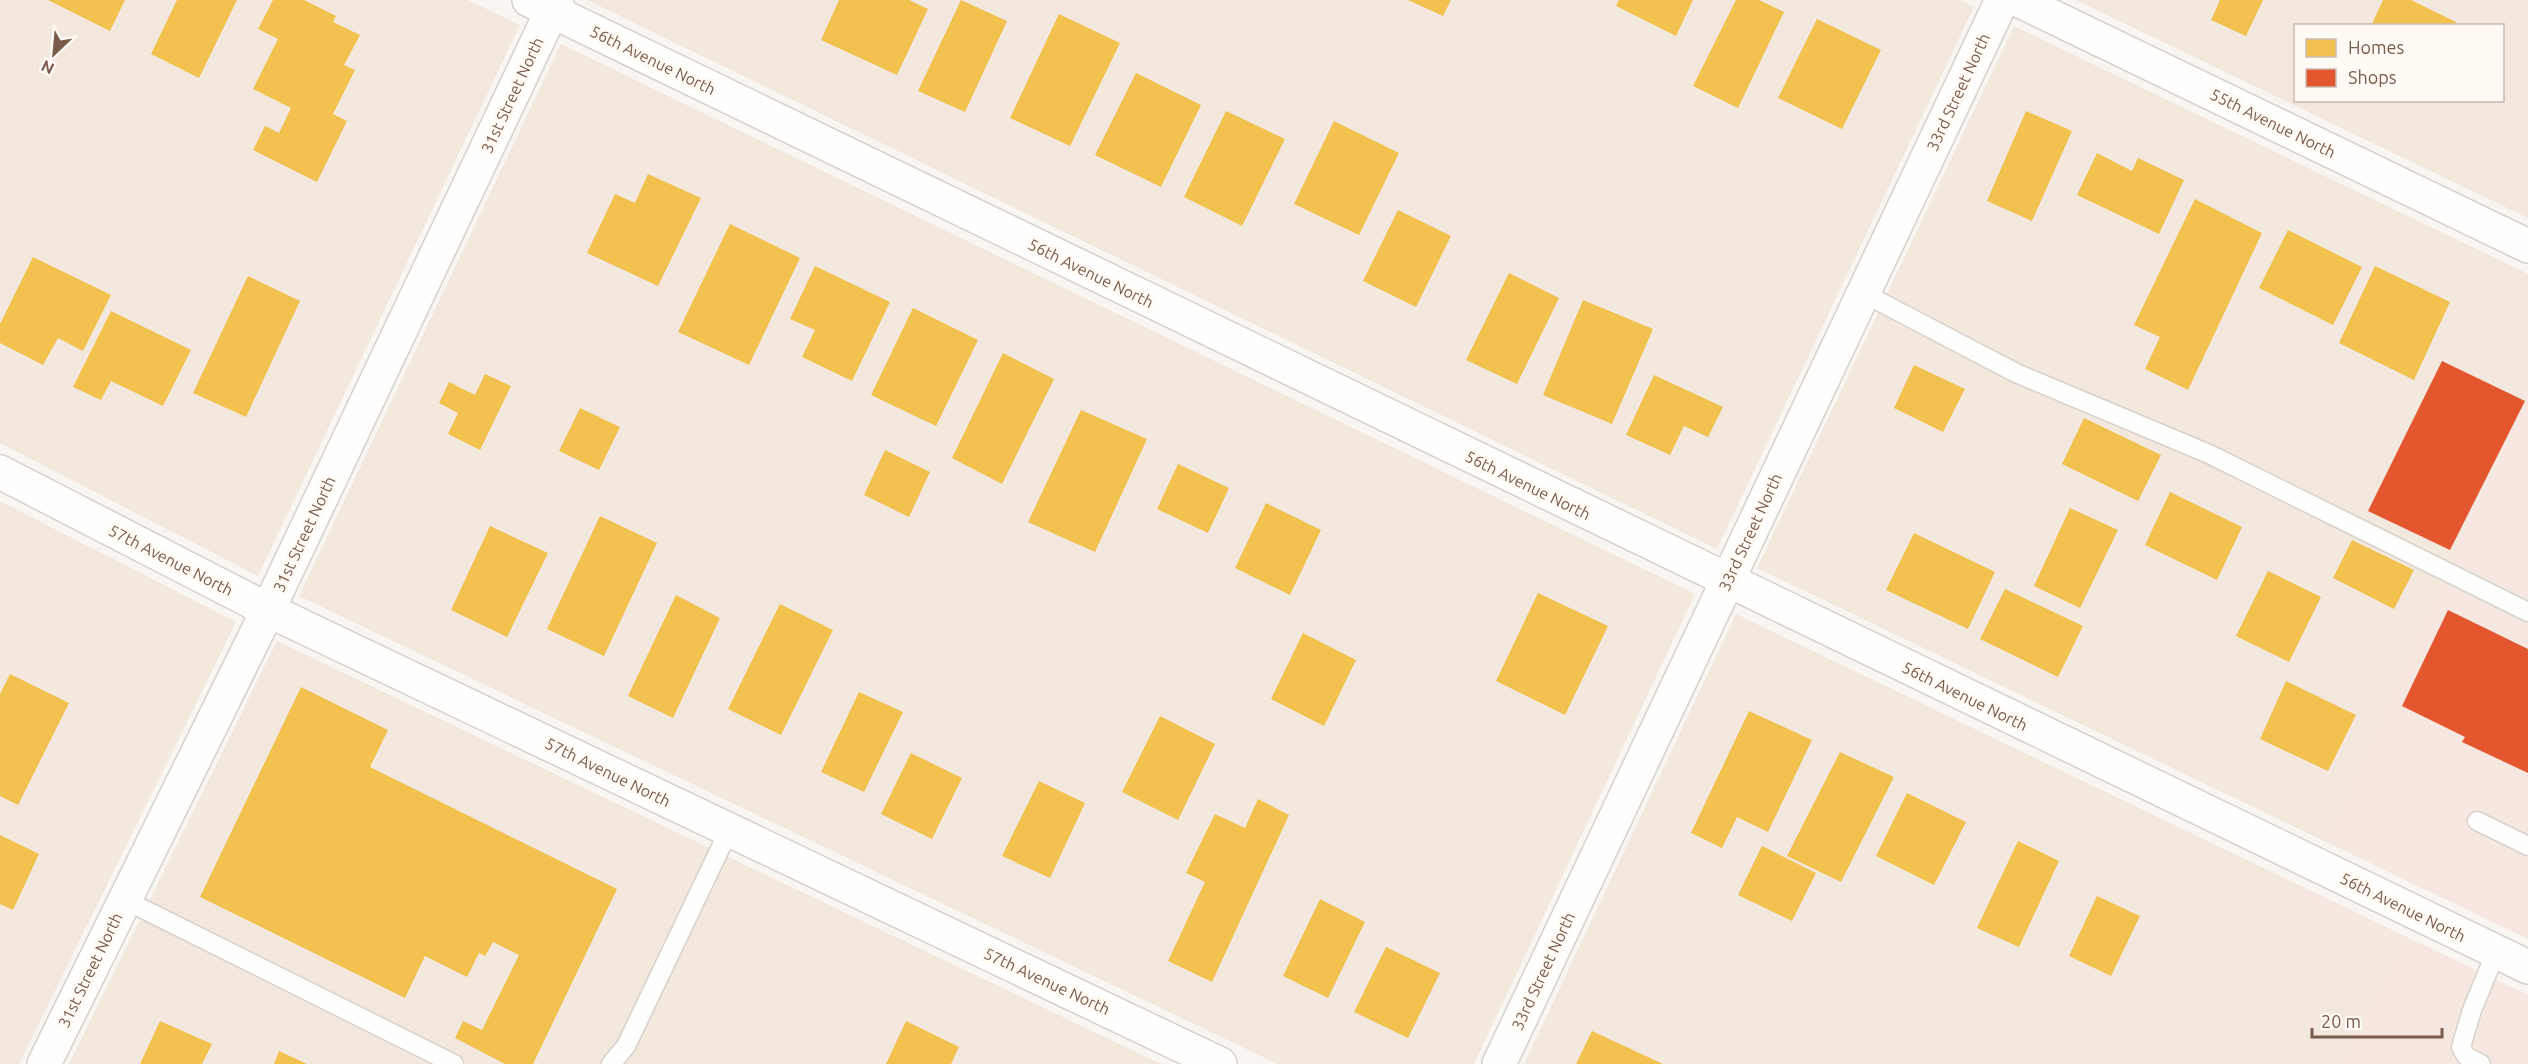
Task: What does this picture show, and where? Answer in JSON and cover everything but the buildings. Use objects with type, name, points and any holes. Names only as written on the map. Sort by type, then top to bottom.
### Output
[{"type":"street","name":"33rd Street North","points":[[1499,1064],[2002,0]]},
{"type":"street","name":"55th Avenue North","points":[[2018,0],[2528,246]]},
{"type":"street","name":"56th Avenue North","points":[[546,4],[1726,581],[2528,967]]},
{"type":"street","name":"31st Street North","points":[[44,1064],[268,610],[546,4]]},
{"type":"street","name":"57th Avenue North","points":[[0,472],[268,610],[1220,1064]]},
{"type":"lane","points":[[1863,293],[2016,373],[2209,454],[2528,612]]},
{"type":"lane","points":[[2477,820],[2528,846]]},
{"type":"lane","points":[[611,1064],[626,1046],[729,830]]},
{"type":"lane","points":[[124,900],[454,1064]]},
{"type":"lane","points":[[2481,1064],[2466,1056],[2461,1047],[2472,1010],[2496,952]]},
{"type":"shaded area","points":[[0,0],[468,0],[520,25],[258,576],[0,443]]},
{"type":"shaded area","points":[[587,0],[1960,0],[1974,7],[1717,549]]},
{"type":"shaded area","points":[[2076,0],[2528,0],[2528,218]]},
{"type":"shaded area","points":[[2014,26],[2528,274],[2528,386],[2324,841],[1757,568]]},
{"type":"shaded area","points":[[561,44],[1695,594],[1474,1064],[1278,1064],[299,596]]},
{"type":"shaded area","points":[[2528,386],[2528,939],[2324,841]]},
{"type":"shaded area","points":[[0,501],[236,622],[19,1064],[0,1064]]},
{"type":"shaded area","points":[[1736,614],[2303,887],[2299,897],[2398,944],[2339,1064],[1524,1064]]},
{"type":"shaded area","points":[[277,641],[1161,1064],[69,1064]]},
{"type":"shaded area","points":[[2303,887],[2528,995],[2528,1064],[2339,1064],[2398,944],[2298,897]]}]
